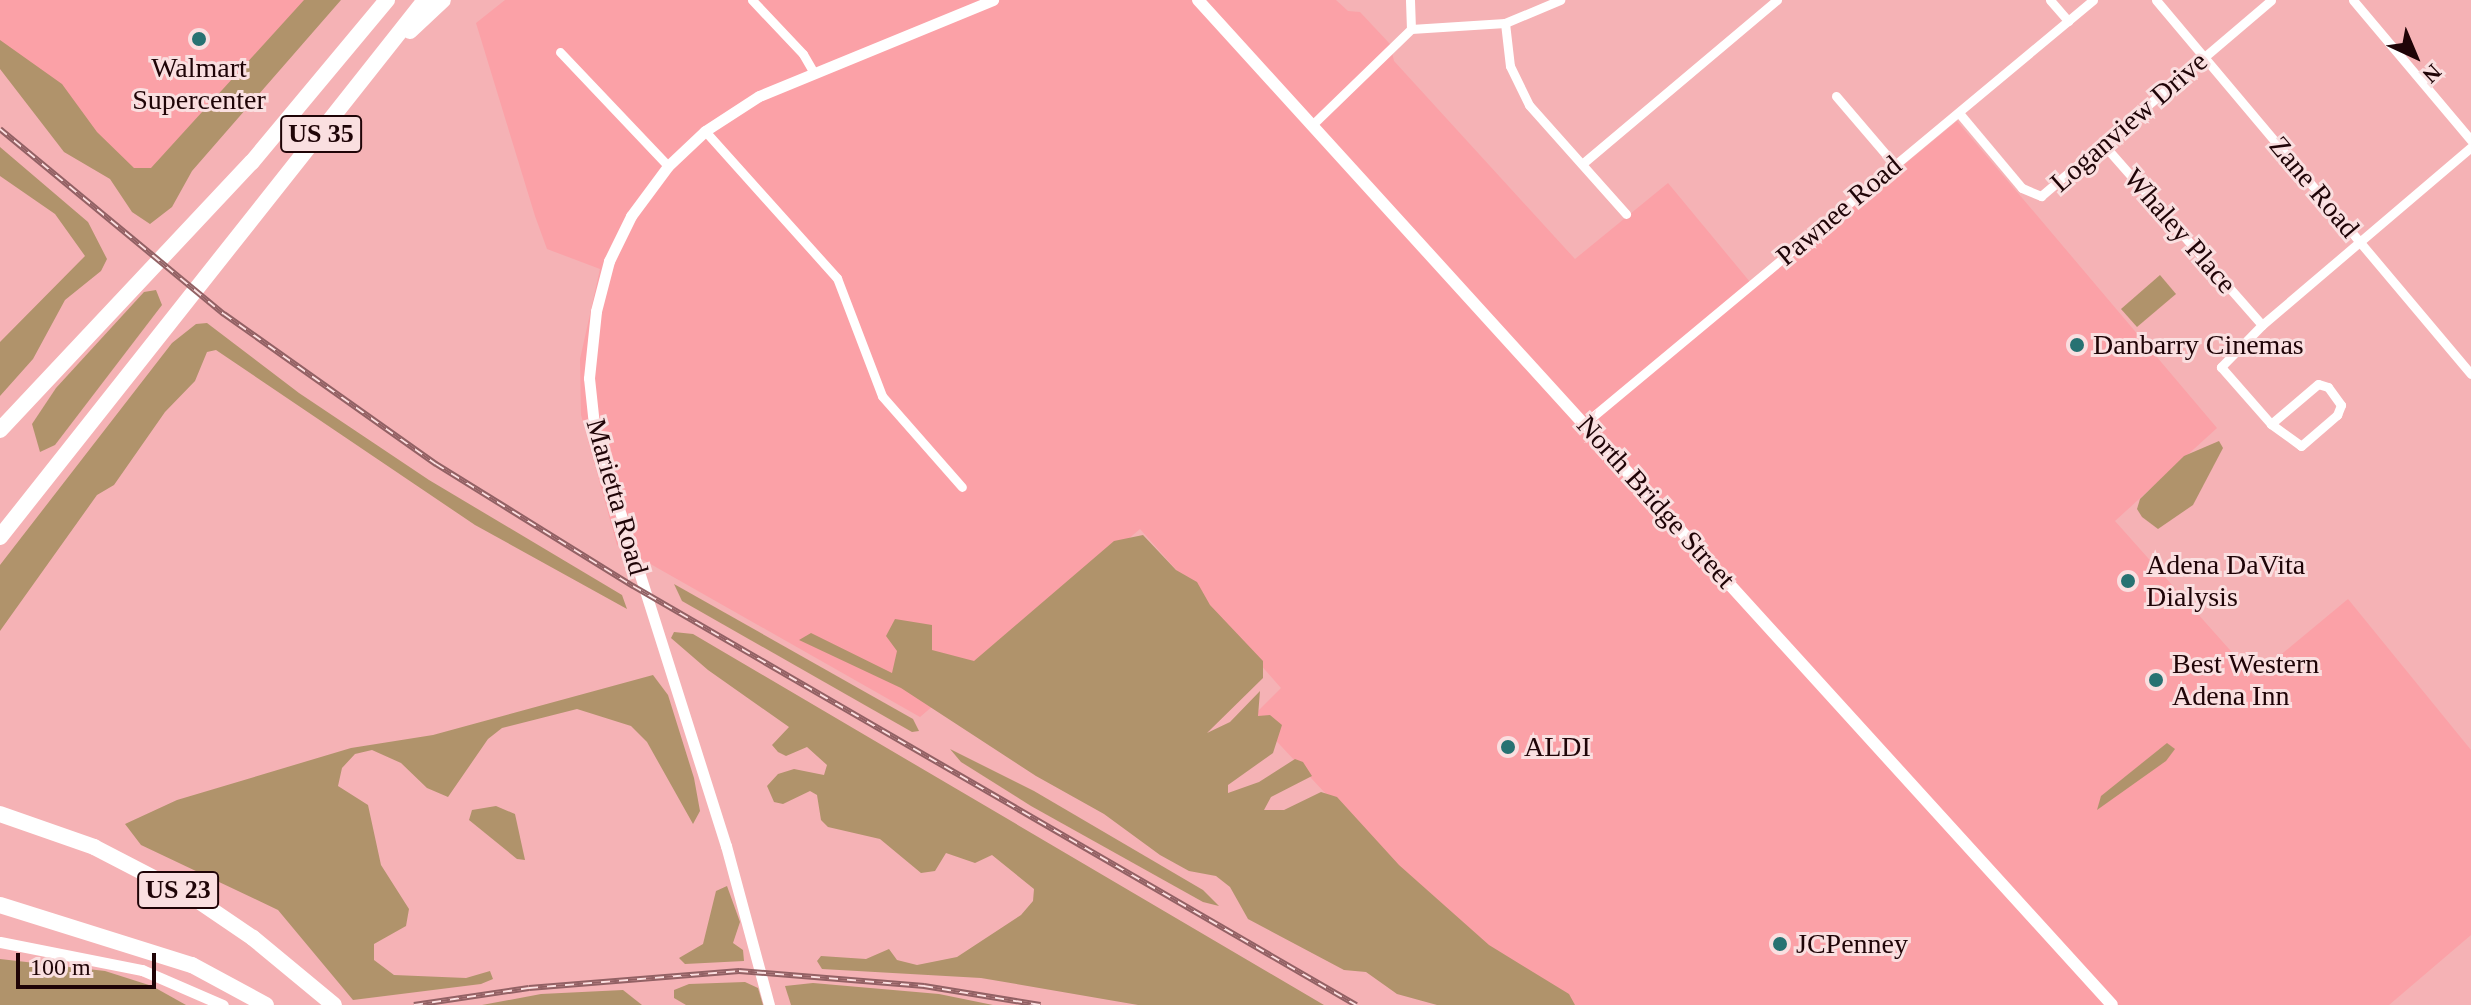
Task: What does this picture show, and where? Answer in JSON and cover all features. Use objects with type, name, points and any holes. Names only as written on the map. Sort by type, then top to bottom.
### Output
[{"type":"highway","name":"US 35","points":[[0,430],[333,69],[387,0]]},
{"type":"highway","name":"US 35","points":[[0,537],[425,0]]},
{"type":"highway","points":[[377,63],[443,0]]},
{"type":"highway","name":"US 23","points":[[0,814],[94,847],[200,902],[253,938],[334,1005]]},
{"type":"highway","name":"US 23","points":[[0,905],[192,965],[266,1005]]},
{"type":"main road","name":"North Bridge Street","points":[[1198,0],[2112,1005]]},
{"type":"street","points":[[752,0],[803,54],[814,73]]},
{"type":"street","name":"Marietta Road","points":[[769,1005],[592,410],[590,345],[609,261],[631,216],[668,166],[705,131],[759,96],[993,0]]},
{"type":"street","points":[[1410,0],[1411,29]]},
{"type":"street","points":[[1312,125],[1411,29],[1505,23],[1560,0]]},
{"type":"street","points":[[1582,164],[1777,0]]},
{"type":"street","points":[[2050,0],[2068,21]]},
{"type":"street","name":"Pawnee Road","points":[[1585,423],[2093,0]]},
{"type":"street","name":"Zane Road","points":[[2156,0],[2471,374]]},
{"type":"street","name":"Loganview Drive","points":[[1959,113],[2031,195],[2047,194],[2271,0]]},
{"type":"street","points":[[2353,0],[2471,140]]},
{"type":"street","points":[[1505,23],[1510,66],[1519,86],[1626,214]]},
{"type":"street","points":[[560,52],[668,166]]},
{"type":"street","points":[[1836,96],[1894,164]]},
{"type":"street","points":[[705,131],[837,278],[882,396],[962,487]]},
{"type":"street","name":"Whaley Place","points":[[2103,144],[2262,325]]},
{"type":"street","points":[[2271,424],[2318,384],[2328,387],[2341,405],[2337,415],[2301,446],[2271,424],[2221,367],[2262,325],[2471,147]]},
{"type":"street","points":[[0,942],[142,970],[223,1005]]},
{"type":"shaded area","points":[[0,0],[317,0],[152,189],[0,44]]},
{"type":"shaded area","points":[[304,0],[341,0],[192,171],[172,207],[150,224],[132,212],[110,179],[64,152],[0,69],[0,40],[62,84],[97,132],[134,168],[151,168]]},
{"type":"shaded area","points":[[505,0],[1336,0],[1348,11],[1360,12],[1390,44],[1394,61],[1575,259],[1668,183],[1755,288],[1957,121],[2217,428],[2115,521],[2254,677],[2348,599],[2471,750],[2471,935],[2389,1005],[1554,1005],[1414,888],[1253,716],[1281,688],[1140,529],[920,717],[617,545],[581,415],[580,359],[600,269],[547,249],[535,216],[476,23]]},
{"type":"shaded area","points":[[0,147],[88,222],[107,259],[101,271],[65,300],[33,359],[0,396],[0,342],[85,256],[55,214],[0,176]]},
{"type":"shaded area","points":[[2160,275],[2176,294],[2137,327],[2121,309]]},
{"type":"shaded area","points":[[156,290],[162,305],[55,445],[40,452],[32,424],[56,388],[144,292]]},
{"type":"shaded area","points":[[207,323],[299,393],[429,480],[622,595],[627,609],[475,525],[216,350],[207,352],[195,381],[165,412],[114,485],[97,495],[0,631],[0,565],[172,343],[196,324]]},
{"type":"shaded area","points":[[2219,441],[2223,448],[2193,505],[2158,529],[2142,517],[2137,509],[2140,499],[2184,456]]},
{"type":"shaded area","points":[[1143,535],[1176,570],[1197,582],[1210,605],[1263,661],[1263,678],[1207,733],[1230,722],[1260,691],[1258,716],[1270,715],[1282,725],[1273,753],[1228,785],[1228,793],[1259,782],[1295,759],[1303,762],[1312,776],[1271,797],[1264,810],[1284,810],[1321,792],[1337,797],[1399,865],[1489,945],[1569,994],[1575,1005],[1437,1005],[1397,994],[1366,972],[1344,970],[1248,919],[1230,887],[1216,876],[1189,871],[1160,855],[1104,814],[1036,776],[901,688],[799,640],[811,633],[892,673],[897,651],[886,636],[895,619],[932,625],[932,650],[974,661],[1114,541]]},
{"type":"shaded area","points":[[674,584],[913,719],[919,731],[912,732],[682,601]]},
{"type":"shaded area","points":[[674,632],[693,634],[1324,1005],[1138,1005],[981,978],[822,969],[817,961],[821,956],[866,959],[889,949],[897,960],[917,965],[957,957],[1021,915],[1033,901],[1034,889],[992,855],[975,863],[946,853],[935,871],[921,873],[880,839],[828,827],[821,820],[817,795],[810,791],[783,804],[774,802],[767,786],[778,774],[794,769],[824,775],[827,765],[807,747],[786,756],[778,752],[772,745],[789,727],[708,670],[671,638]]},
{"type":"shaded area","points":[[653,675],[668,695],[694,778],[700,811],[693,824],[647,742],[631,726],[577,709],[502,728],[488,739],[448,797],[427,788],[401,763],[372,750],[355,754],[342,768],[338,786],[368,805],[381,865],[409,909],[406,926],[374,944],[374,960],[394,975],[466,978],[490,971],[493,979],[481,984],[353,1000],[278,910],[141,845],[125,824],[177,800],[351,748],[433,735]]},
{"type":"shaded area","points":[[2167,743],[2175,749],[2166,761],[2097,810],[2101,796]]},
{"type":"shaded area","points":[[950,749],[1034,791],[1203,890],[1219,906],[1203,902],[1031,806],[961,762]]},
{"type":"shaded area","points":[[496,806],[515,814],[525,860],[517,859],[469,820],[472,810]]},
{"type":"shaded area","points":[[727,886],[740,922],[733,943],[743,950],[744,961],[685,964],[679,958],[703,944],[716,891]]},
{"type":"shaded area","points":[[0,959],[105,971],[152,986],[186,1005],[0,1005]]},
{"type":"shaded area","points":[[745,982],[758,988],[763,1005],[686,1005],[674,998],[674,990],[689,984]]},
{"type":"shaded area","points":[[813,983],[939,994],[993,1005],[791,1005],[785,986]]},
{"type":"shaded area","points":[[623,990],[642,1005],[482,1005],[541,994]]},
{"type":"railway","points":[[0,129],[224,314],[436,464],[633,586],[1356,1005]]},
{"type":"railway","points":[[414,1005],[529,988],[739,971],[924,986],[1040,1005]]},
{"type":"place","name":"Walmart Supercenter","points":[[199,39]]},
{"type":"place","name":"Danbarry Cinemas","points":[[2077,345]]},
{"type":"place","name":"Adena DaVita Dialysis","points":[[2128,581]]},
{"type":"place","name":"Best Western Adena Inn","points":[[2156,680]]},
{"type":"place","name":"ALDI","points":[[1508,747]]},
{"type":"place","name":"JCPenney","points":[[1780,944]]}]
